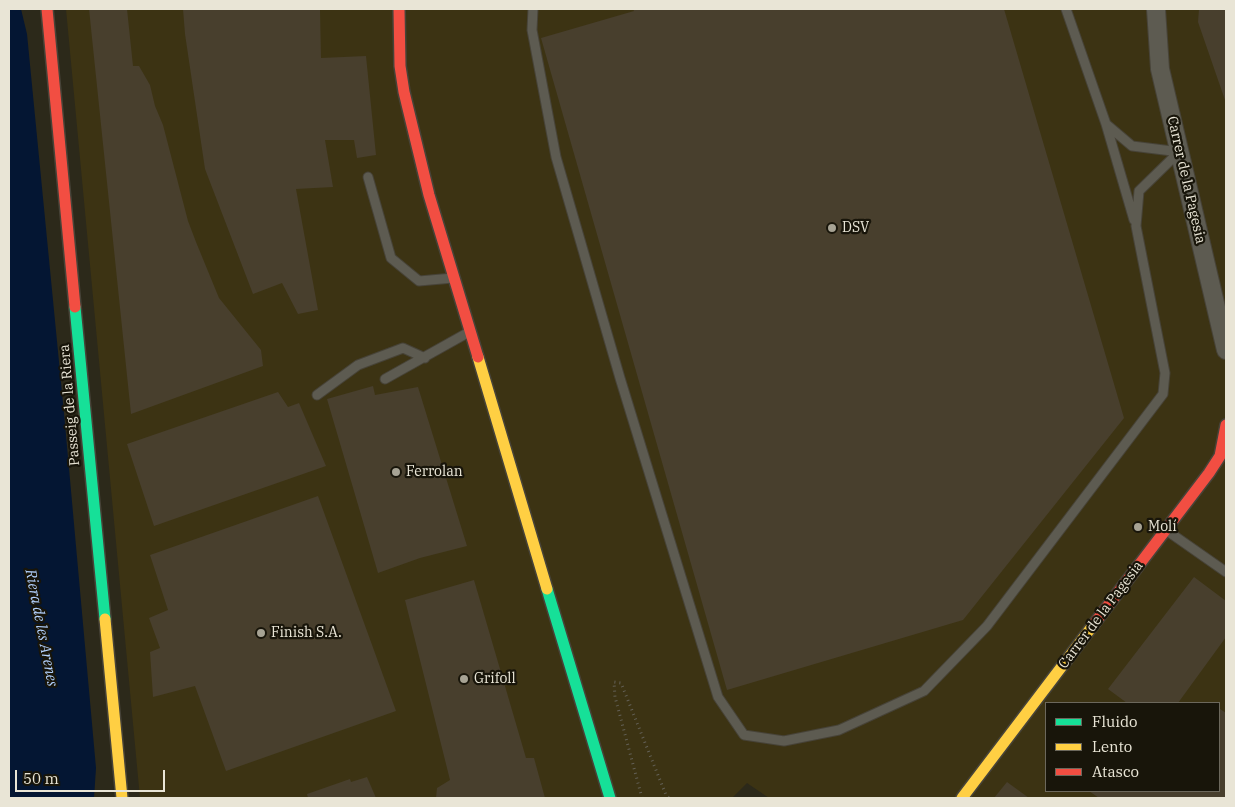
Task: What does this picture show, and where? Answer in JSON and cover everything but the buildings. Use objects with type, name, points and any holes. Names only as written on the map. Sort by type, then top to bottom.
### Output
[{"type":"street","name":"Passeig de la Riera","points":[[47,9],[122,798]]},
{"type":"street","points":[[399,9],[400,66],[404,92],[429,195],[610,798]]},
{"type":"street","name":"Carrer de la Pagesia","points":[[1156,9],[1160,69],[1226,350]]},
{"type":"street","name":"Carrer de la Pagesia","points":[[962,798],[1209,473],[1223,453],[1226,425]]},
{"type":"lane","points":[[533,9],[532,30],[559,166],[620,378],[718,697],[744,736],[784,741],[839,730],[924,691],[987,626],[1163,394],[1165,373],[1136,226],[1106,124],[1066,9]]},
{"type":"lane","points":[[1106,124],[1132,146],[1180,152]]},
{"type":"lane","points":[[1136,226],[1139,191],[1180,152]]},
{"type":"lane","points":[[368,177],[391,258],[419,281],[453,278]]},
{"type":"lane","points":[[384,379],[469,332]]},
{"type":"lane","points":[[317,396],[358,365],[403,348],[425,358]]},
{"type":"lane","points":[[1166,530],[1226,572]]},
{"type":"path","points":[[642,798],[615,697],[614,682],[622,683],[666,795],[669,798]]},
{"type":"shaded area","points":[[66,9],[1226,9],[1226,798],[769,798],[747,783],[732,798],[140,798]]},
{"type":"water","name":"Riera de les Arenes","points":[[9,9],[21,9],[27,34],[96,768],[94,798],[9,798]]},
{"type":"traffic: fast","points":[[75,307],[105,619]]},
{"type":"traffic: fast","points":[[547,589],[610,798]]},
{"type":"traffic: slow","points":[[478,357],[547,589]]},
{"type":"traffic: slow","points":[[105,619],[122,798]]},
{"type":"traffic: slow","points":[[962,798],[1094,624]]},
{"type":"traffic: jam","points":[[47,9],[75,307]]},
{"type":"traffic: jam","points":[[399,9],[400,66],[404,92],[429,195],[478,357]]},
{"type":"traffic: jam","points":[[1094,624],[1209,473],[1220,456],[1226,425]]},
{"type":"place","name":"DSV","points":[[832,228]]},
{"type":"place","name":"Ferrolan","points":[[396,472]]},
{"type":"place","name":"Molí","points":[[1138,527]]},
{"type":"place","name":"Finish S.A.","points":[[261,633]]},
{"type":"place","name":"Grifoll","points":[[464,679]]}]
